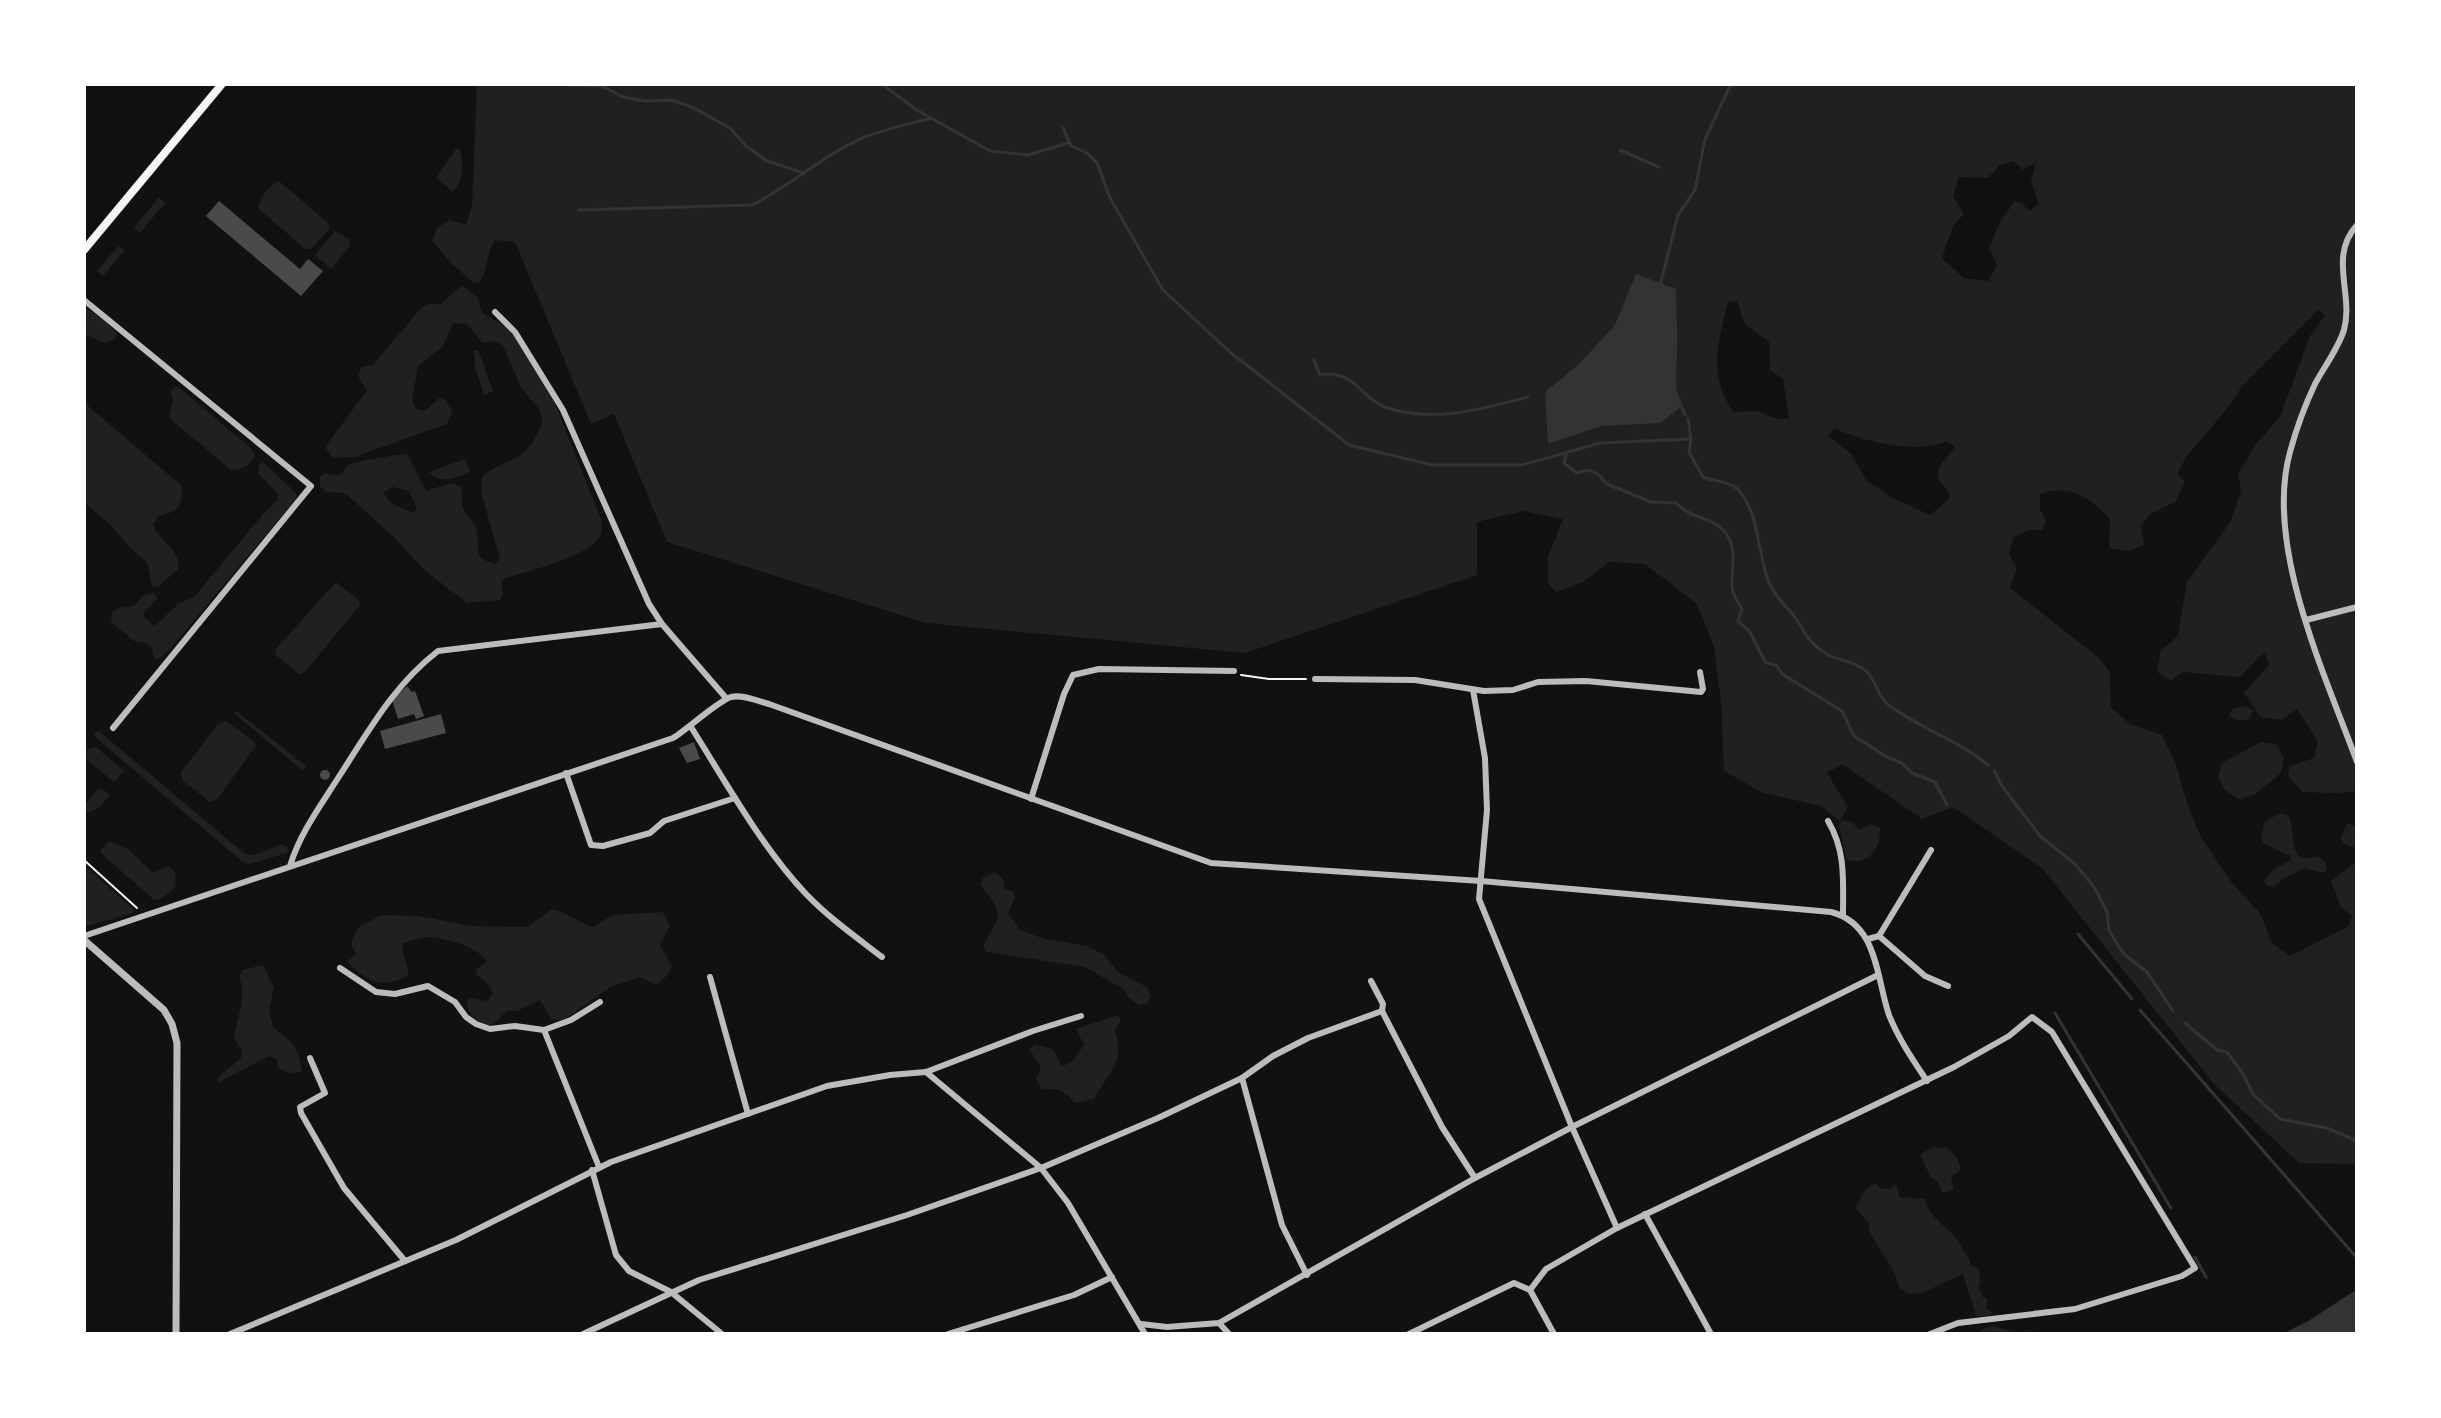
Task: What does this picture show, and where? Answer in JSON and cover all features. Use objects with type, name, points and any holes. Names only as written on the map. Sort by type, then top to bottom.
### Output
[{"type":"main road","points":[[84,250],[222,84]]},
{"type":"street","points":[[2357,225],[2345,244],[2341,260],[2346,310],[2344,330],[2313,388],[2289,454],[2285,532],[2298,598],[2357,762]]},
{"type":"street","points":[[84,300],[311,486],[113,728]]},
{"type":"street","points":[[495,312],[515,332],[563,410],[649,604],[662,624],[726,698]]},
{"type":"street","points":[[2306,620],[2357,607]]},
{"type":"street","points":[[290,866],[302,836],[392,695],[413,670],[438,651],[662,624]]},
{"type":"street","points":[[1031,799],[1051,744],[1064,694],[1073,675],[1099,669],[1234,671]]},
{"type":"street","points":[[1315,679],[1415,680],[1473,690],[1513,690],[1538,682],[1586,681],[1701,692],[1700,672]]},
{"type":"street","points":[[1473,690],[1485,758],[1487,797],[1479,899],[1572,1127],[1617,1228]]},
{"type":"street","points":[[176,1334],[177,1043],[164,1010],[84,938],[673,738],[726,698],[740,696],[769,704],[1211,863],[1481,881],[1843,915],[1868,939],[1890,1017],[1927,1081]]},
{"type":"street","points":[[691,727],[735,798],[804,893],[829,917],[882,957]]},
{"type":"street","points":[[566,773],[591,845],[603,846],[650,833],[664,821],[735,798]]},
{"type":"street","points":[[1828,821],[1839,838],[1843,862],[1843,915]]},
{"type":"street","points":[[1868,939],[1879,936],[1931,850]]},
{"type":"street","points":[[1879,936],[1925,976],[1948,986]]},
{"type":"street","points":[[340,968],[376,992],[395,994],[428,986],[455,1002],[466,1017],[476,1024],[490,1029],[515,1026],[544,1030],[571,1020],[600,1002]]},
{"type":"street","points":[[1141,1324],[1167,1327],[1219,1323],[1475,1178],[1878,975]]},
{"type":"street","points":[[710,977],[748,1114]]},
{"type":"street","points":[[1371,981],[1383,1004],[1382,1011],[1442,1127],[1475,1178]]},
{"type":"street","points":[[583,1334],[699,1280],[907,1215],[1041,1168],[1242,1078],[1273,1056],[1308,1038],[1382,1011]]},
{"type":"street","points":[[230,1334],[405,1261],[526,1206],[595,1168],[827,1086],[926,1072],[1081,1016]]},
{"type":"street","points":[[1530,1290],[1546,1269],[1617,1228],[1927,1081],[1987,1050],[2032,1017],[2052,1032],[2195,1268],[2182,1276],[2075,1309],[1958,1323],[1930,1334]]},
{"type":"street","points":[[544,1030],[595,1168],[616,1255],[629,1271],[671,1292],[722,1334]]},
{"type":"street","points":[[310,1058],[325,1093],[300,1107],[301,1113],[344,1188],[405,1261]]},
{"type":"street","points":[[926,1072],[1041,1168],[1068,1203],[1145,1334]]},
{"type":"street","points":[[1242,1078],[1282,1225],[1307,1275]]},
{"type":"street","points":[[1645,1214],[1711,1334]]},
{"type":"street","points":[[948,1334],[1074,1295],[1112,1277]]},
{"type":"street","points":[[1409,1334],[1514,1283],[1530,1290],[1554,1334]]},
{"type":"street","points":[[1219,1323],[1229,1334]]},
{"type":"path","points":[[1234,671],[1269,679],[1315,679]]},
{"type":"path","points":[[84,860],[145,915]]},
{"type":"shaded area","points":[[477,84],[2357,84],[2357,801],[2354,791],[2302,792],[2288,776],[2290,766],[2314,758],[2318,741],[2297,709],[2282,720],[2261,717],[2244,693],[2269,665],[2264,652],[2240,677],[2183,672],[2171,681],[2157,672],[2161,650],[2178,636],[2187,582],[2231,521],[2241,491],[2238,474],[2256,444],[2280,417],[2310,336],[2325,315],[2318,310],[2242,386],[2187,456],[2177,474],[2185,482],[2175,502],[2150,514],[2141,526],[2144,545],[2129,551],[2109,548],[2110,519],[2095,504],[2079,494],[2051,491],[2040,494],[2040,509],[2046,521],[2042,530],[2028,530],[2014,537],[2009,554],[2017,568],[2010,588],[2099,658],[2110,672],[2111,707],[2130,724],[2162,735],[2176,765],[2200,835],[2232,883],[2260,913],[2272,943],[2290,956],[2349,926],[2352,915],[2341,908],[2331,881],[2357,861],[2357,1164],[2299,1163],[2214,1084],[2043,869],[1953,807],[1922,819],[1842,764],[1827,773],[1848,807],[1840,821],[1821,806],[1763,793],[1724,771],[1721,702],[1714,646],[1696,603],[1645,564],[1609,562],[1583,582],[1556,592],[1548,583],[1548,557],[1563,519],[1523,511],[1477,522],[1477,575],[1245,653],[926,623],[667,542],[614,414],[591,424],[515,242],[495,240],[483,277],[480,282],[474,283],[432,241],[437,228],[449,220],[466,225],[472,206]],"holes":[[[2013,161],[2023,170],[2036,162],[2031,182],[2039,204],[2030,211],[2015,201],[2000,221],[1989,249],[1997,265],[1988,281],[1964,278],[1942,258],[1953,226],[1964,214],[1953,196],[1959,177],[1988,178],[2000,165]],[[1738,301],[1745,322],[1769,342],[1770,370],[1783,379],[1789,419],[1756,411],[1733,412],[1725,397],[1717,371],[1717,358],[1728,302]],[[1834,428],[1890,445],[1921,447],[1946,441],[1955,447],[1939,467],[1938,479],[1949,492],[1948,500],[1930,515],[1891,497],[1866,480],[1852,455],[1829,436]]]},
{"type":"shaded area","points":[[456,149],[461,154],[462,168],[457,188],[452,191],[436,178]]},
{"type":"shaded area","points":[[279,181],[329,224],[329,229],[311,249],[305,249],[258,208],[266,192]]},
{"type":"shaded area","points":[[159,197],[165,203],[140,233],[134,228]]},
{"type":"shaded area","points":[[335,231],[349,239],[350,246],[331,269],[315,255]]},
{"type":"shaded area","points":[[118,246],[124,251],[103,276],[97,271]]},
{"type":"shaded area","points":[[1636,274],[1676,289],[1676,385],[1682,406],[1660,423],[1601,426],[1548,444],[1545,392],[1579,364],[1615,325]]},
{"type":"shaded area","points":[[462,285],[478,298],[482,313],[507,327],[513,334],[556,406],[601,519],[602,532],[597,541],[574,555],[506,578],[501,582],[503,594],[500,600],[467,603],[423,569],[396,539],[345,493],[325,492],[320,486],[320,477],[325,473],[342,474],[350,464],[407,454],[426,491],[451,483],[460,486],[464,511],[476,528],[479,555],[495,564],[500,558],[481,493],[482,477],[525,452],[543,422],[539,409],[521,387],[503,346],[495,341],[483,343],[467,324],[453,323],[443,346],[418,366],[412,400],[416,409],[425,411],[439,398],[445,400],[452,411],[447,424],[354,457],[333,458],[325,447],[367,390],[358,376],[361,367],[373,365],[421,308],[441,304]],"holes":[[[393,487],[409,491],[417,509],[413,513],[391,503],[383,492]]]},
{"type":"shaded area","points":[[84,307],[102,318],[117,333],[115,339],[105,343],[84,334]]},
{"type":"shaded area","points":[[478,350],[493,391],[484,395],[475,367],[474,351]]},
{"type":"shaded area","points":[[177,386],[252,449],[255,454],[248,464],[230,469],[169,418],[173,400],[170,391]]},
{"type":"shaded area","points":[[84,394],[89,407],[182,486],[178,507],[159,516],[153,524],[159,536],[173,550],[178,562],[178,569],[158,587],[152,586],[147,562],[84,502]]},
{"type":"shaded area","points":[[465,459],[470,472],[459,476],[443,479],[429,472]]},
{"type":"shaded area","points":[[263,462],[297,494],[296,499],[170,649],[154,659],[152,648],[134,641],[111,622],[112,612],[134,606],[144,595],[154,593],[157,599],[143,617],[155,626],[178,604],[195,596],[278,500],[278,494],[258,473],[259,465]]},
{"type":"shaded area","points":[[336,582],[359,600],[360,605],[304,673],[299,674],[276,655],[275,650]]},
{"type":"shaded area","points":[[2247,706],[2253,711],[2249,719],[2240,721],[2229,716],[2232,709]]},
{"type":"shaded area","points":[[235,710],[306,766],[305,769],[302,770],[235,714]]},
{"type":"shaded area","points":[[226,721],[256,746],[218,798],[210,802],[183,781],[181,772],[218,724]]},
{"type":"shaded area","points":[[99,731],[245,854],[254,855],[282,844],[288,848],[287,853],[244,863],[96,738],[94,734]]},
{"type":"shaded area","points":[[2261,742],[2276,744],[2284,758],[2281,773],[2254,795],[2239,799],[2225,790],[2218,777],[2222,763]]},
{"type":"shaded area","points":[[96,747],[124,771],[114,782],[86,759],[87,750]]},
{"type":"shaded area","points":[[98,789],[110,795],[100,807],[88,813],[85,804]]},
{"type":"shaded area","points":[[2279,813],[2288,815],[2296,852],[2308,858],[2318,856],[2326,863],[2327,869],[2323,873],[2304,868],[2274,887],[2267,886],[2264,881],[2273,870],[2291,860],[2290,855],[2263,843],[2261,839],[2264,823]]},
{"type":"shaded area","points":[[1843,820],[1853,822],[1858,830],[1871,824],[1880,828],[1878,843],[1867,858],[1861,861],[1846,859],[1839,824]]},
{"type":"shaded area","points":[[2348,823],[2357,827],[2357,846],[2347,845],[2340,838]]},
{"type":"shaded area","points":[[109,841],[128,849],[153,873],[169,866],[175,873],[176,887],[160,900],[153,899],[102,854],[101,850]]},
{"type":"shaded area","points":[[84,865],[134,910],[133,913],[84,927]]},
{"type":"shaded area","points":[[995,872],[1003,879],[1005,890],[1013,891],[1015,897],[1008,914],[1020,930],[1045,939],[1087,946],[1104,955],[1118,972],[1147,987],[1151,997],[1146,1004],[1139,1005],[1127,996],[1125,990],[1085,967],[987,952],[983,946],[998,918],[995,904],[980,884],[983,878]]},
{"type":"shaded area","points":[[552,909],[593,927],[613,915],[663,912],[670,925],[660,945],[672,966],[669,974],[656,985],[640,977],[610,987],[565,1019],[552,1020],[540,1000],[517,1011],[507,1011],[491,1026],[469,1012],[467,1002],[470,998],[487,1001],[493,993],[476,974],[477,969],[487,962],[470,948],[429,937],[403,943],[408,976],[382,983],[368,979],[347,961],[356,955],[351,943],[358,928],[381,915],[418,916],[471,926],[527,927]]},
{"type":"shaded area","points":[[263,965],[274,988],[269,1010],[273,1027],[293,1044],[302,1072],[288,1073],[278,1068],[278,1060],[269,1056],[219,1082],[217,1078],[241,1058],[242,1051],[234,1038],[242,999],[239,977],[243,970]]},
{"type":"shaded area","points":[[1118,1015],[1121,1021],[1115,1030],[1117,1060],[1094,1099],[1075,1103],[1060,1091],[1042,1089],[1036,1079],[1041,1067],[1029,1049],[1036,1045],[1053,1049],[1062,1067],[1073,1060],[1084,1045],[1076,1029]]},
{"type":"shaded area","points":[[1935,1147],[1946,1147],[1957,1158],[1961,1170],[1951,1177],[1954,1189],[1946,1193],[1931,1178],[1920,1154]]},
{"type":"shaded area","points":[[1875,1183],[1882,1189],[1890,1189],[1896,1184],[1900,1197],[1925,1199],[1933,1215],[1956,1238],[1970,1265],[1979,1269],[1978,1288],[1982,1297],[1987,1298],[1986,1309],[1993,1313],[1976,1316],[1963,1274],[1922,1293],[1908,1294],[1899,1288],[1895,1274],[1869,1231],[1869,1223],[1855,1208],[1866,1189]]},
{"type":"shaded area","points":[[2357,1289],[2357,1334],[2282,1334],[2308,1321]]},
{"type":"shaded area","points":[[1990,1326],[2020,1332],[2032,1331],[2042,1334],[1981,1334]]},
{"type":"pier","points":[[2357,1285],[2357,1289],[2308,1321],[2278,1334]]},
{"type":"building","points":[[219,201],[300,269],[308,259],[323,271],[301,296],[206,216]]},
{"type":"building","points":[[407,686],[412,692],[415,691],[424,716],[416,719],[414,714],[398,719],[392,700]]},
{"type":"building","points":[[441,714],[446,733],[385,749],[380,731]]},
{"type":"building","points":[[694,742],[700,759],[687,763],[679,748]]},
{"type":"building","points":[[325,770],[330,775],[325,780],[320,775]]},
{"type":"waterway","points":[[882,84],[915,109],[990,151],[1028,155],[1068,143]]},
{"type":"waterway","points":[[1660,286],[1678,215],[1695,190],[1705,139],[1731,84]]},
{"type":"waterway","points":[[568,85],[602,86],[623,97],[645,101],[672,100],[694,108],[730,128],[746,146],[767,161],[804,173]]},
{"type":"waterway","points":[[579,210],[752,205],[850,144],[931,118]]},
{"type":"waterway","points":[[1063,128],[1071,146],[1087,153],[1097,163],[1110,198],[1163,290],[1231,353],[1349,445],[1432,465],[1522,465],[1600,443],[1691,439]]},
{"type":"waterway","points":[[1620,150],[1659,167]]},
{"type":"waterway","points":[[1314,360],[1320,375],[1342,376],[1379,404],[1405,412],[1458,413],[1528,397]]},
{"type":"waterway","points":[[1676,393],[1685,415]]},
{"type":"waterway","points":[[1688,419],[1689,452],[1703,477],[1729,484],[1741,493],[1756,526],[1770,585],[1809,639],[1823,652],[1867,672],[1890,706],[1988,765]]},
{"type":"waterway","points":[[1567,452],[1564,463],[1577,473],[1589,470],[1607,484],[1651,502],[1676,503],[1724,531],[1732,550],[1732,589],[1742,609],[1738,621],[1750,632],[1765,662],[1777,666],[1782,674],[1842,711],[1854,736],[1902,763],[1912,773],[1935,782],[1947,805]]},
{"type":"waterway","points":[[1994,770],[2002,786],[2040,836],[2075,864],[2094,887],[2107,912],[2109,930],[2123,953],[2147,972],[2173,1011]]},
{"type":"waterway","points":[[2078,934],[2132,999]]},
{"type":"waterway","points":[[2140,1010],[2357,1258]]},
{"type":"waterway","points":[[2055,1013],[2171,1208]]},
{"type":"waterway","points":[[2185,1023],[2217,1050],[2227,1052],[2253,1094],[2280,1119],[2327,1128],[2357,1141]]},
{"type":"waterway","points":[[2195,1257],[2206,1277]]}]
